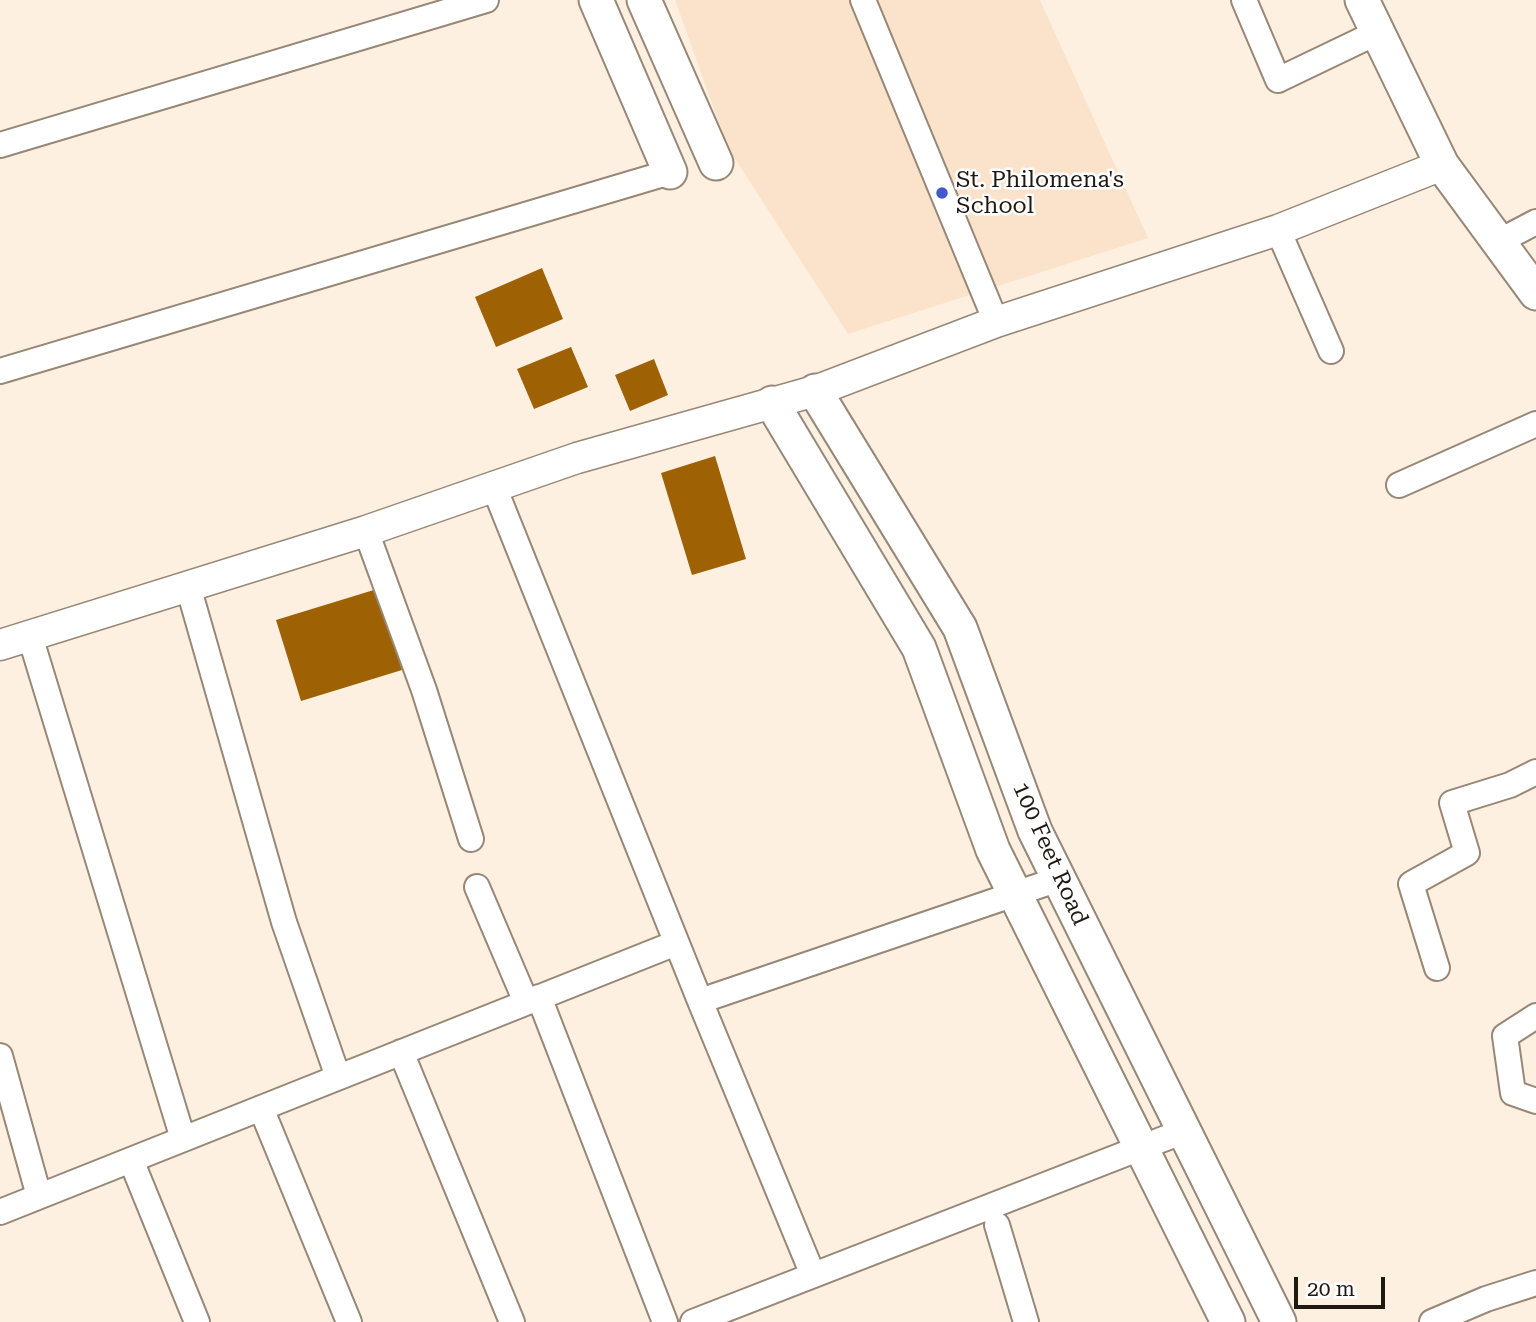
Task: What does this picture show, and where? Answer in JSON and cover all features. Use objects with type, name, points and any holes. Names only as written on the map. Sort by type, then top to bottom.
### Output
[{"type":"main road","points":[[596,0],[670,172]]},
{"type":"main road","points":[[644,0],[716,163]]},
{"type":"main road","points":[[1362,0],[1442,165],[1536,293]]},
{"type":"main road","name":"100 Feet Road","points":[[815,391],[960,628],[1035,831],[1279,1322]]},
{"type":"main road","name":"100 Feet Road","points":[[772,403],[919,648],[993,849],[1228,1322]]},
{"type":"street","points":[[0,145],[486,0]]},
{"type":"street","points":[[863,0],[996,322]]},
{"type":"street","points":[[1244,0],[1278,80],[1378,32]]},
{"type":"street","points":[[0,645],[366,531],[577,458],[815,391],[996,322],[1278,230],[1442,165]]},
{"type":"street","points":[[0,371],[670,172]]},
{"type":"street","points":[[1499,242],[1536,222]]},
{"type":"street","points":[[1278,230],[1331,351]]},
{"type":"street","points":[[1399,485],[1536,425]]},
{"type":"street","points":[[494,487],[699,1001],[813,1275]]},
{"type":"street","points":[[366,531],[424,690],[471,839]]},
{"type":"street","points":[[188,586],[284,922],[338,1077]]},
{"type":"street","points":[[30,636],[183,1139]]},
{"type":"street","points":[[1437,968],[1410,884],[1467,852],[1452,803],[1510,785],[1536,772]]},
{"type":"street","points":[[699,1001],[1059,879]]},
{"type":"street","points":[[477,887],[532,1000],[665,1322]]},
{"type":"street","points":[[0,1212],[676,943]]},
{"type":"street","points":[[1536,1016],[1505,1036],[1513,1093],[1536,1101]]},
{"type":"street","points":[[401,1052],[512,1322]]},
{"type":"street","points":[[0,1056],[39,1196]]},
{"type":"street","points":[[261,1108],[349,1322]]},
{"type":"street","points":[[707,1320],[813,1275],[1184,1131]]},
{"type":"street","points":[[131,1160],[197,1322]]},
{"type":"street","points":[[997,1225],[1026,1322]]},
{"type":"street","points":[[1432,1322],[1486,1299],[1536,1283]]},
{"type":"shaded area","name":"St. Philomena's School","points":[[675,0],[1040,0],[1148,238],[848,334],[728,148]]},
{"type":"building","points":[[542,268],[563,319],[496,347],[475,297]]},
{"type":"building","points":[[571,347],[588,387],[534,409],[517,369]]},
{"type":"building","points":[[654,359],[668,395],[630,411],[615,375]]},
{"type":"building","points":[[715,456],[746,559],[692,575],[661,473]]},
{"type":"building","points":[[377,589],[402,670],[301,701],[276,620]]},
{"type":"place","name":"St. Philomena's School","points":[[942,193]]}]
